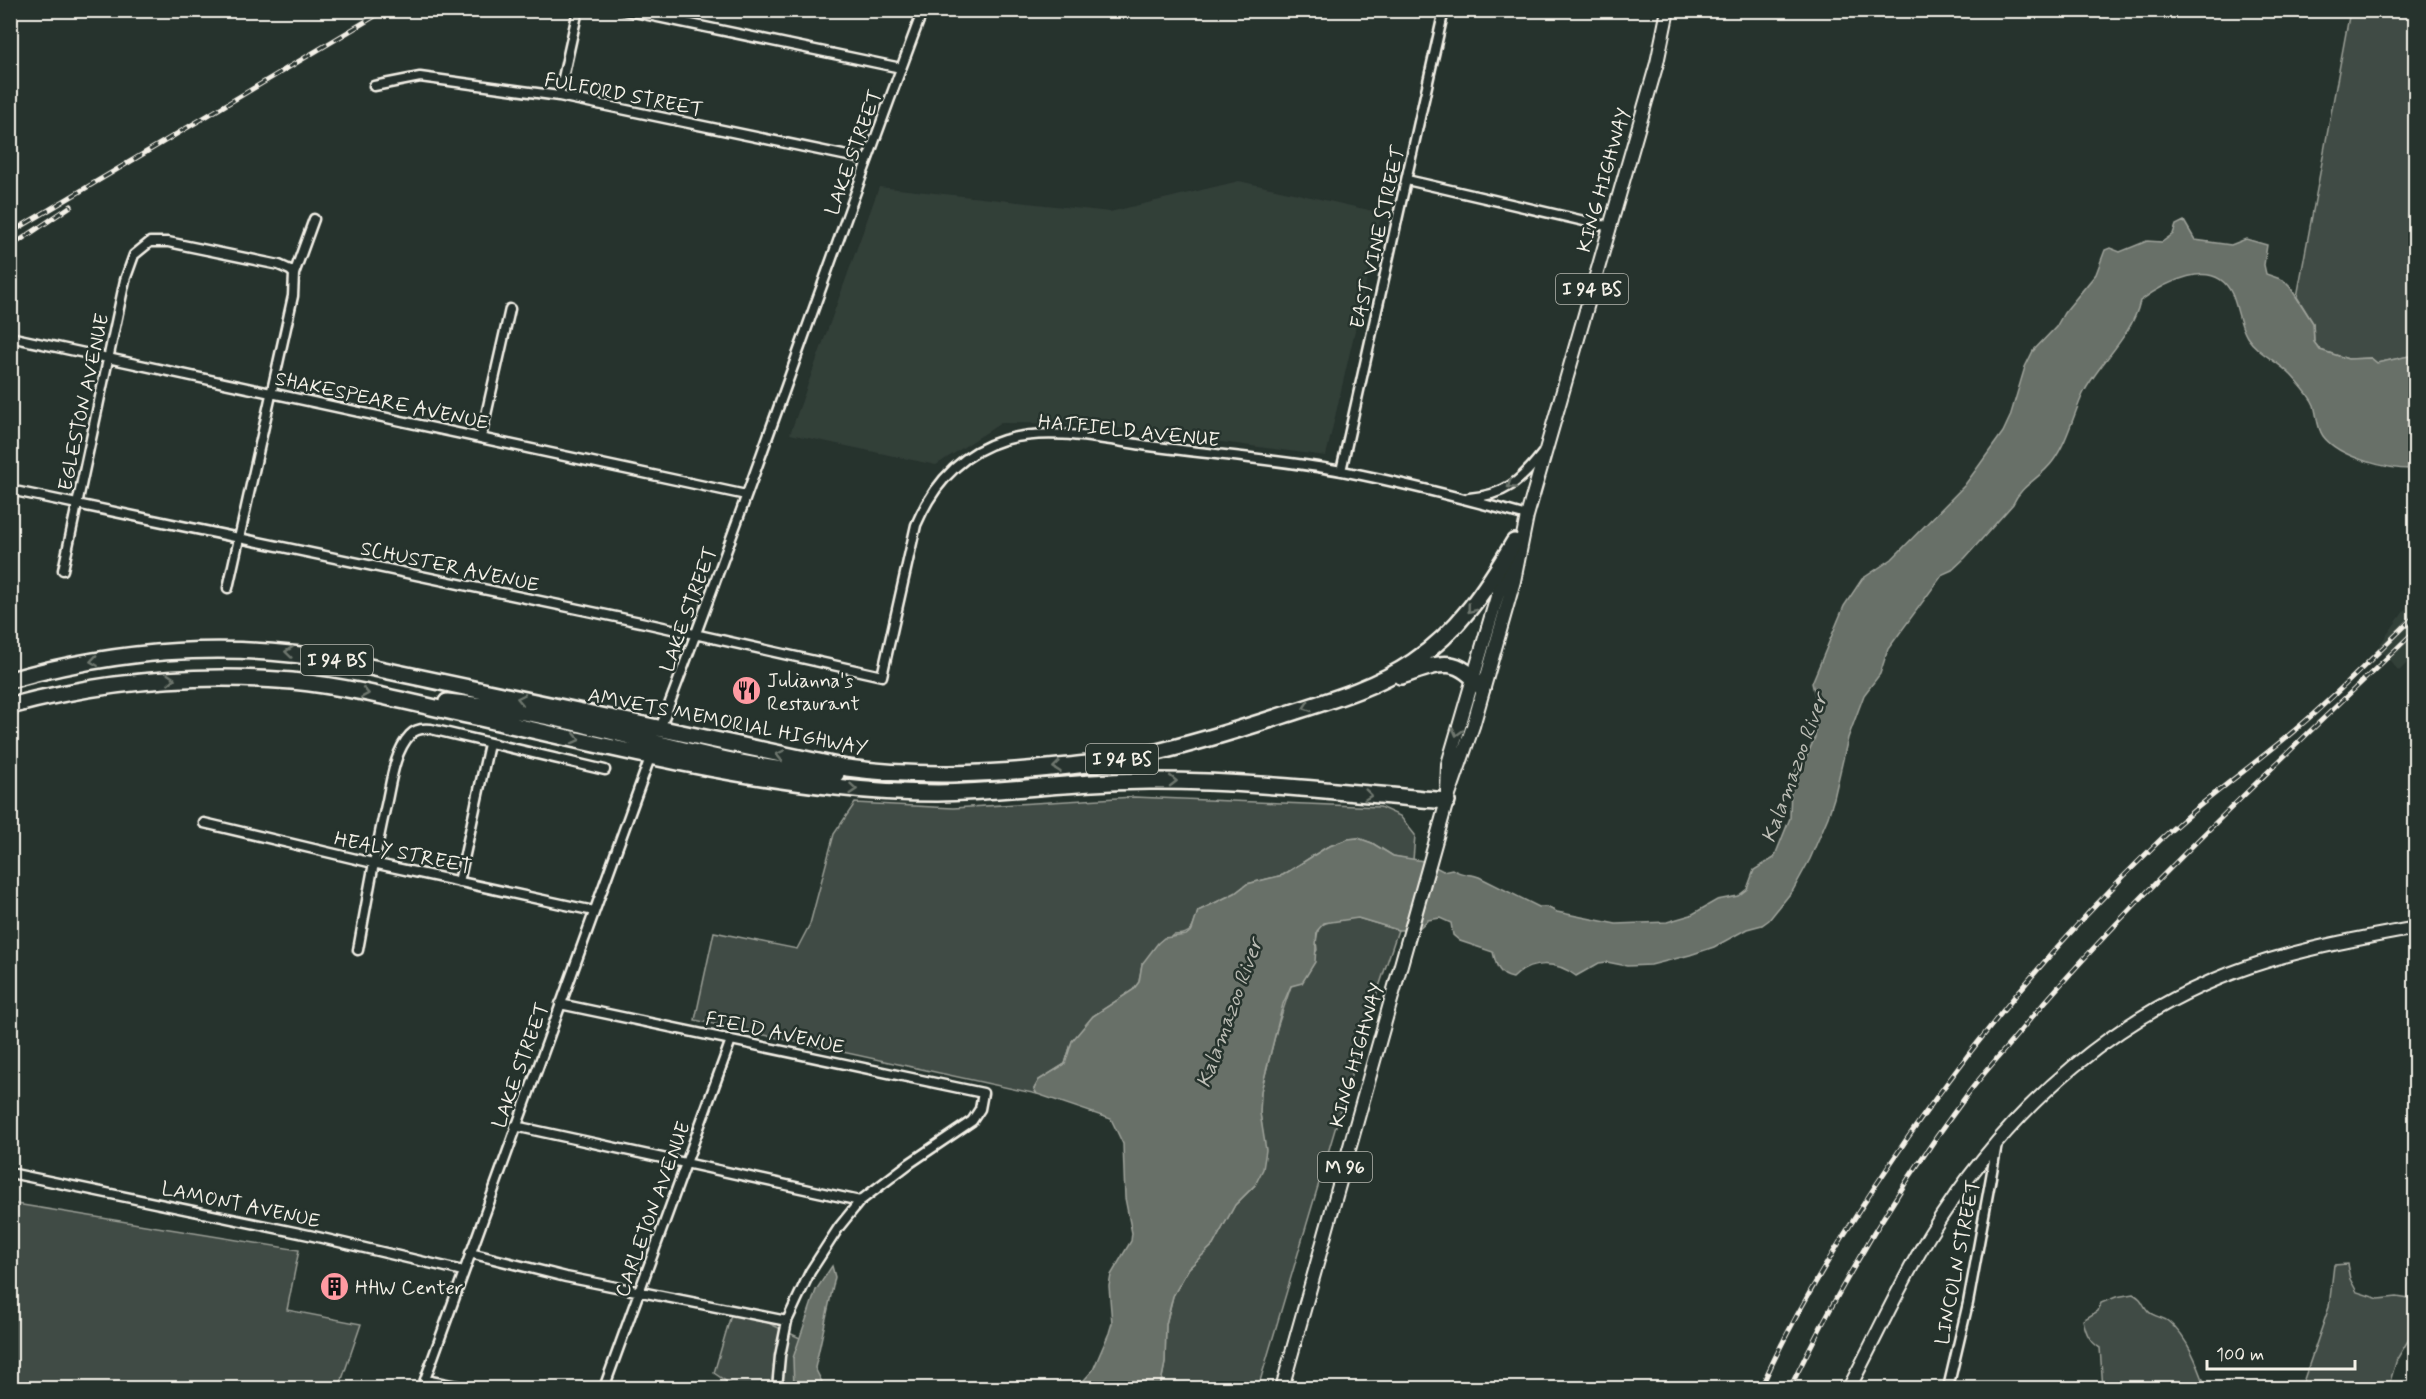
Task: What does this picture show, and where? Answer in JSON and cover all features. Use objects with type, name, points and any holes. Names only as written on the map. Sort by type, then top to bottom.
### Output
[{"type":"highway","name":"AMVETS MEMORIAL HIGHWAY","points":[[655,743],[884,772],[960,774],[1030,771],[1143,756],[1217,736],[1362,688],[1395,673],[1435,646],[1468,613],[1482,595],[1514,542]]},
{"type":"highway","name":"AMVETS MEMORIAL HIGHWAY","points":[[10,680],[89,661],[160,652],[269,650],[355,664],[655,743],[759,777],[833,787],[940,793],[1156,781],[1279,786],[1447,801]]},
{"type":"highway","name":"I 94 BS","points":[[1362,688],[1439,664],[1456,664],[1478,682]]},
{"type":"highway","name":"I 94 BS","points":[[10,706],[87,688],[176,679],[224,678],[296,682],[421,704],[436,701],[480,705],[576,723],[655,743]]},
{"type":"main road","name":"KING HIGHWAY","points":[[1657,63],[1668,10]]},
{"type":"main road","name":"KING HIGHWAY","points":[[1478,682],[1514,580],[1527,516],[1546,449],[1657,63],[1676,10]]},
{"type":"main road","name":"KING HIGHWAY","points":[[1282,1389],[1447,801],[1470,736],[1478,682],[1514,542],[1527,516]]},
{"type":"main road","points":[[1849,1389],[1906,1275],[1926,1242],[1998,1141],[2043,1093],[2099,1045],[2119,1031],[2205,985],[2270,960],[2415,928]]},
{"type":"street","points":[[559,96],[578,10]]},
{"type":"street","points":[[624,10],[901,68]]},
{"type":"street","name":"LAKE STREET","points":[[423,1384],[923,10]]},
{"type":"street","name":"EAST VINE STREET","points":[[1341,471],[1444,10]]},
{"type":"street","name":"FULFORD STREET","points":[[374,86],[420,77],[559,96],[867,160]]},
{"type":"street","points":[[1407,180],[1610,227]]},
{"type":"street","points":[[228,588],[293,296],[294,274],[314,219]]},
{"type":"street","name":"EGLESTON AVENUE","points":[[63,570],[128,268],[134,255],[144,245],[156,241],[279,265],[294,274]]},
{"type":"street","points":[[481,437],[510,309]]},
{"type":"street","name":"SHAKESPEARE AVENUE","points":[[10,337],[746,495]]},
{"type":"street","name":"HATFIELD AVENUE","points":[[882,676],[916,525],[925,505],[945,476],[970,456],[994,444],[1023,436],[1054,435],[1341,471],[1464,498],[1527,516]]},
{"type":"street","points":[[1464,498],[1493,495],[1508,488],[1523,477],[1546,449]]},
{"type":"street","name":"SCHUSTER AVENUE","points":[[10,490],[882,676]]},
{"type":"street","points":[[358,950],[373,863],[392,779],[401,749],[409,735],[424,728],[605,770]]},
{"type":"street","points":[[459,882],[489,744]]},
{"type":"street","name":"HEALY STREET","points":[[204,823],[373,863],[594,911]]},
{"type":"street","name":"FIELD AVENUE","points":[[560,1004],[983,1093],[980,1109],[972,1121],[910,1163],[860,1201]]},
{"type":"street","name":"CARLETON AVENUE","points":[[604,1389],[731,1040]]},
{"type":"street","points":[[515,1126],[860,1201],[824,1249],[787,1322],[780,1356],[777,1389]]},
{"type":"street","name":"LINCOLN STREET","points":[[1948,1389],[1968,1303],[1998,1141]]},
{"type":"street","name":"LAMONT AVENUE","points":[[10,1173],[305,1234],[463,1271]]},
{"type":"street","points":[[470,1253],[566,1277],[640,1290],[787,1322]]},
{"type":"street","points":[[423,1384],[467,1389]]},
{"type":"shaded area","points":[[2350,11],[2415,11],[2415,364],[2409,356],[2377,363],[2371,358],[2348,359],[2320,350],[2314,342],[2313,323],[2297,297]]},
{"type":"shaded area","points":[[1239,181],[1382,213],[1326,456],[1089,424],[1001,423],[936,465],[790,434],[879,187],[1110,212]]},
{"type":"shaded area","points":[[2415,596],[2415,655],[2399,671],[2378,647]]},
{"type":"shaded area","points":[[1134,797],[1380,807],[1400,816],[1415,835],[1413,860],[1393,856],[1372,843],[1358,838],[1348,839],[1327,847],[1283,875],[1247,884],[1235,893],[1198,911],[1194,926],[1189,932],[1174,935],[1142,964],[1139,982],[1133,990],[1093,1016],[1072,1041],[1065,1064],[1039,1080],[1034,1089],[1037,1094],[695,1020],[714,932],[797,949],[810,924],[834,834],[855,803],[953,808]]},
{"type":"shaded area","points":[[1358,918],[1398,930],[1363,1035],[1258,1388],[1160,1388],[1165,1363],[1166,1324],[1173,1296],[1189,1268],[1213,1245],[1235,1205],[1255,1185],[1265,1150],[1260,1113],[1261,1091],[1277,1028],[1291,986],[1317,950],[1316,940],[1319,927],[1333,921]]},
{"type":"shaded area","points":[[10,1203],[299,1250],[287,1310],[361,1324],[339,1388],[11,1388]]},
{"type":"shaded area","points":[[2347,1264],[2350,1279],[2357,1292],[2379,1299],[2397,1297],[2415,1300],[2415,1329],[2397,1359],[2388,1388],[2301,1388],[2329,1307],[2334,1265]]},
{"type":"shaded area","points":[[2133,1294],[2141,1300],[2150,1313],[2167,1320],[2176,1328],[2196,1361],[2206,1388],[2103,1388],[2100,1348],[2088,1336],[2083,1320],[2098,1311],[2101,1303]]},
{"type":"shaded area","points":[[731,1315],[760,1319],[802,1339],[798,1388],[736,1388],[714,1373]]},
{"type":"water","name":"Kalamazoo River","points":[[2184,221],[2195,240],[2231,245],[2246,239],[2267,245],[2264,265],[2266,274],[2283,280],[2290,287],[2313,323],[2314,342],[2320,350],[2348,359],[2371,358],[2377,363],[2409,356],[2415,364],[2415,469],[2379,465],[2341,451],[2331,444],[2321,433],[2314,405],[2307,394],[2287,371],[2257,349],[2247,337],[2232,294],[2224,282],[2213,276],[2188,276],[2150,294],[2140,301],[2123,338],[2083,394],[2062,446],[2053,461],[2021,492],[1965,558],[1952,570],[1943,574],[1888,649],[1880,674],[1864,695],[1848,738],[1834,798],[1810,859],[1793,890],[1769,920],[1714,947],[1651,965],[1627,966],[1607,962],[1599,963],[1576,976],[1560,967],[1544,965],[1528,968],[1513,978],[1501,972],[1493,952],[1460,941],[1453,935],[1451,923],[1440,918],[1428,920],[1417,930],[1398,930],[1358,918],[1324,923],[1317,931],[1315,962],[1302,983],[1291,986],[1283,1004],[1261,1091],[1260,1113],[1266,1150],[1263,1169],[1255,1185],[1235,1205],[1213,1245],[1189,1268],[1173,1296],[1166,1324],[1165,1363],[1160,1388],[1077,1388],[1093,1370],[1109,1333],[1112,1323],[1109,1286],[1111,1275],[1131,1241],[1132,1233],[1125,1198],[1123,1144],[1111,1119],[1037,1094],[1034,1089],[1039,1080],[1065,1064],[1072,1041],[1093,1016],[1133,990],[1139,982],[1142,964],[1158,943],[1164,938],[1186,935],[1192,930],[1198,911],[1235,893],[1247,884],[1283,875],[1327,847],[1348,839],[1358,838],[1372,843],[1393,856],[1424,861],[1443,871],[1452,869],[1459,873],[1479,877],[1539,907],[1616,924],[1667,922],[1691,915],[1717,900],[1738,896],[1747,889],[1754,870],[1774,858],[1790,818],[1791,783],[1815,737],[1817,703],[1812,683],[1844,606],[1862,579],[1892,559],[1964,486],[1978,467],[2003,432],[2010,417],[2025,367],[2033,351],[2056,327],[2064,313],[2096,274],[2105,250],[2110,248],[2120,252],[2147,241],[2162,242],[2173,234],[2176,225]]},
{"type":"water","points":[[832,1266],[835,1277],[815,1368],[825,1388],[794,1388],[793,1358],[816,1290]]},
{"type":"railway","points":[[10,233],[385,10]]},
{"type":"railway","points":[[10,247],[71,206]]},
{"type":"railway","points":[[1761,1388],[1813,1286],[1874,1188],[1936,1097],[2039,968],[2114,886],[2170,831],[2311,717],[2414,617]]},
{"type":"railway","points":[[1790,1388],[1829,1311],[1872,1235],[1919,1162],[1982,1076],[2115,925],[2264,776],[2416,630]]},
{"type":"place","name":"Julianna's Restaurant","points":[[746,691]]},
{"type":"place","name":"HHW Center","points":[[334,1287]]}]
